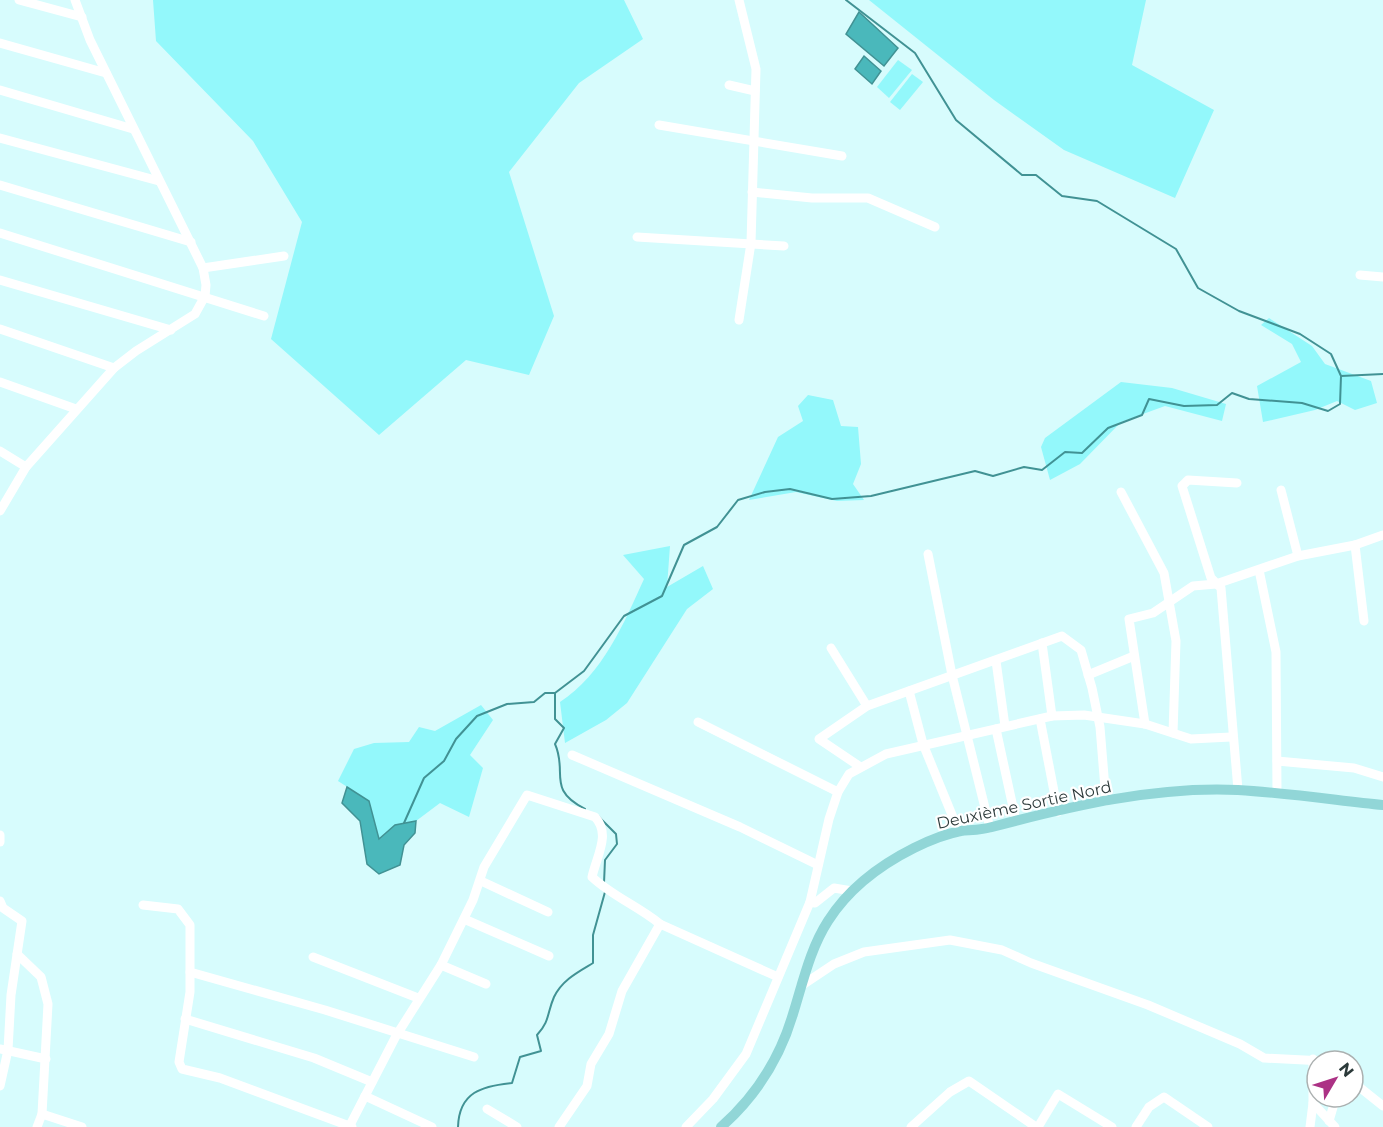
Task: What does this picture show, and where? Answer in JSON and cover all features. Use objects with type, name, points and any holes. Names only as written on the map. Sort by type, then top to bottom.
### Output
[{"type":"main road","name":"Deuxième Sortie Nord","points":[[721,1127],[736,1114],[770,1068],[788,1031],[801,986],[821,933],[852,891],[900,856],[959,832],[990,828],[1106,801],[1159,793],[1238,790],[1383,805]]},
{"type":"street","points":[[19,0],[82,17]]},
{"type":"street","points":[[1,507],[26,467],[114,368],[195,314],[205,296],[203,268],[106,74],[75,0]]},
{"type":"street","points":[[739,0],[753,54],[755,91],[751,243],[739,320]]},
{"type":"street","points":[[0,43],[106,74]]},
{"type":"street","points":[[729,85],[755,91]]},
{"type":"street","points":[[0,90],[133,129]]},
{"type":"street","points":[[659,125],[842,156]]},
{"type":"street","points":[[0,138],[159,181]]},
{"type":"street","points":[[0,185],[191,242]]},
{"type":"street","points":[[752,192],[812,198],[868,198],[935,227]]},
{"type":"street","points":[[0,232],[264,316]]},
{"type":"street","points":[[637,237],[784,246]]},
{"type":"street","points":[[203,268],[284,256]]},
{"type":"street","points":[[1360,275],[1383,277]]},
{"type":"street","points":[[0,280],[171,330]]},
{"type":"street","points":[[0,329],[114,368]]},
{"type":"street","points":[[0,382],[76,409]]},
{"type":"street","points":[[0,451],[26,467]]},
{"type":"street","points":[[1237,483],[1188,480],[1182,486],[1211,578],[1221,588],[1231,737],[1238,790]]},
{"type":"street","points":[[1281,490],[1298,556]]},
{"type":"street","points":[[1121,492],[1164,573],[1171,602],[1176,641],[1173,733]]},
{"type":"street","points":[[1145,724],[1129,619],[1153,614],[1192,586],[1216,584],[1298,556],[1355,545],[1383,535]]},
{"type":"street","points":[[1355,545],[1364,621]]},
{"type":"street","points":[[928,554],[952,675],[990,828]]},
{"type":"street","points":[[1259,570],[1276,652],[1276,793]]},
{"type":"street","points":[[859,766],[819,739],[867,706],[952,675],[996,662],[1062,636],[1081,650],[1088,675],[1098,717],[1106,801]]},
{"type":"street","points":[[1042,643],[1052,716]]},
{"type":"street","points":[[831,648],[867,706]]},
{"type":"street","points":[[1088,675],[1134,656]]},
{"type":"street","points":[[996,662],[1001,728],[1016,821]]},
{"type":"street","points":[[909,691],[923,744],[959,832]]},
{"type":"street","points":[[686,1127],[713,1099],[746,1054],[810,902],[838,792],[849,774],[859,766],[886,754],[923,744],[967,737],[1052,716],[1098,717],[1145,724],[1191,739],[1231,737]]},
{"type":"street","points":[[1040,719],[1058,812]]},
{"type":"street","points":[[698,722],[838,792]]},
{"type":"street","points":[[572,755],[740,826],[818,865]]},
{"type":"street","points":[[1277,761],[1354,768],[1383,777]]},
{"type":"street","points":[[142,905],[178,909],[188,920],[190,972],[179,1062],[182,1069],[220,1078],[350,1127],[398,1033],[418,998],[441,965],[481,881],[484,867],[527,795],[595,817],[603,825],[605,833],[592,877],[605,890],[640,908],[660,924],[778,977]]},
{"type":"street","points":[[0,835],[0,842]]},
{"type":"street","points":[[481,881],[548,912]]},
{"type":"street","points":[[810,902],[815,903],[834,888],[852,891]]},
{"type":"street","points":[[0,901],[3,908],[22,921],[0,1086]]},
{"type":"street","points":[[464,919],[549,956]]},
{"type":"street","points":[[559,1127],[587,1086],[591,1064],[609,1034],[622,991],[660,924]]},
{"type":"street","points":[[801,986],[834,964],[864,952],[950,940],[1002,950],[1031,963],[1148,1005],[1240,1044],[1264,1058],[1305,1059]]},
{"type":"street","points":[[17,954],[41,977],[48,1004],[42,1114],[37,1127]]},
{"type":"street","points":[[313,957],[418,998]]},
{"type":"street","points":[[441,965],[486,984]]},
{"type":"street","points":[[190,972],[325,1010],[474,1057]]},
{"type":"street","points":[[185,1019],[314,1058],[372,1082]]},
{"type":"street","points":[[4,1050],[46,1059]]},
{"type":"street","points":[[913,1126],[950,1092],[969,1081],[1037,1127],[1058,1094],[1112,1127]]},
{"type":"street","points":[[1365,1092],[1383,1106]]},
{"type":"street","points":[[366,1096],[432,1127]]},
{"type":"street","points":[[1136,1127],[1149,1107],[1164,1097],[1208,1127]]},
{"type":"street","points":[[487,1109],[516,1127]]},
{"type":"street","points":[[1310,1127],[1312,1109]]},
{"type":"street","points":[[1318,1109],[1332,1124]]},
{"type":"street","points":[[1332,1124],[1334,1109]]},
{"type":"street","points":[[42,1114],[82,1127]]},
{"type":"shaded area","points":[[153,0],[624,0],[643,39],[579,83],[509,172],[554,316],[529,375],[466,360],[379,435],[271,339],[302,222],[253,141],[156,41]]},
{"type":"shaded area","points":[[869,0],[1146,0],[1132,65],[1214,110],[1175,198],[1064,150],[994,100]]},
{"type":"shaded area","points":[[859,12],[898,48],[884,66],[846,34]]},
{"type":"shaded area","points":[[864,56],[881,71],[872,84],[855,69]]},
{"type":"shaded area","points":[[898,60],[912,70],[889,98],[877,87]]},
{"type":"shaded area","points":[[912,74],[923,82],[900,110],[890,102]]},
{"type":"shaded area","points":[[1269,318],[1312,346],[1325,364],[1371,381],[1377,403],[1355,410],[1337,401],[1315,410],[1263,422],[1257,386],[1301,362],[1292,344],[1261,325]]},
{"type":"shaded area","points":[[1121,382],[1172,388],[1226,404],[1222,421],[1165,406],[1121,422],[1080,464],[1050,480],[1041,447],[1045,438]]},
{"type":"shaded area","points":[[808,395],[833,400],[841,426],[858,427],[861,464],[853,484],[864,500],[837,501],[796,492],[749,500],[778,437],[803,421],[798,406]]},
{"type":"shaded area","points":[[670,546],[667,587],[703,566],[713,589],[687,609],[627,703],[606,720],[565,743],[560,702],[588,677],[611,646],[644,579],[623,555]]},
{"type":"shaded area","points":[[481,705],[493,720],[470,755],[483,768],[469,817],[440,803],[416,821],[395,825],[379,839],[369,801],[338,781],[354,749],[374,743],[409,742],[419,727],[435,731]]},
{"type":"shaded area","points":[[347,787],[369,801],[379,839],[395,825],[416,821],[415,833],[404,845],[400,865],[379,874],[367,864],[360,821],[342,803]]},
{"type":"waterway","points":[[846,0],[915,53],[956,120],[1022,175],[1036,175],[1062,196],[1097,201],[1176,249],[1198,288],[1239,311],[1300,334],[1331,354],[1341,376]]},
{"type":"waterway","points":[[404,823],[424,778],[444,761],[456,739],[477,716],[507,704],[534,702],[545,693],[555,693],[584,671],[624,616],[662,596],[684,545],[717,527],[738,500],[765,492],[790,489],[832,499],[871,496],[975,471],[993,476],[1024,467],[1042,470],[1065,452],[1082,453],[1108,428],[1142,415],[1149,399],[1184,406],[1217,405],[1232,393],[1249,399],[1302,403],[1328,411],[1340,404],[1341,376],[1383,374]]},
{"type":"waterway","points":[[555,693],[555,719],[564,728],[555,744],[560,764],[560,780],[566,794],[573,802],[585,809]]},
{"type":"waterway","points":[[598,816],[616,834],[617,844],[605,860],[604,883]]},
{"type":"waterway","points":[[458,1127],[459,1115],[468,1098],[482,1089],[512,1083],[520,1057],[541,1051],[537,1035],[546,1021],[557,991],[571,977],[593,963],[593,935],[605,892]]}]
